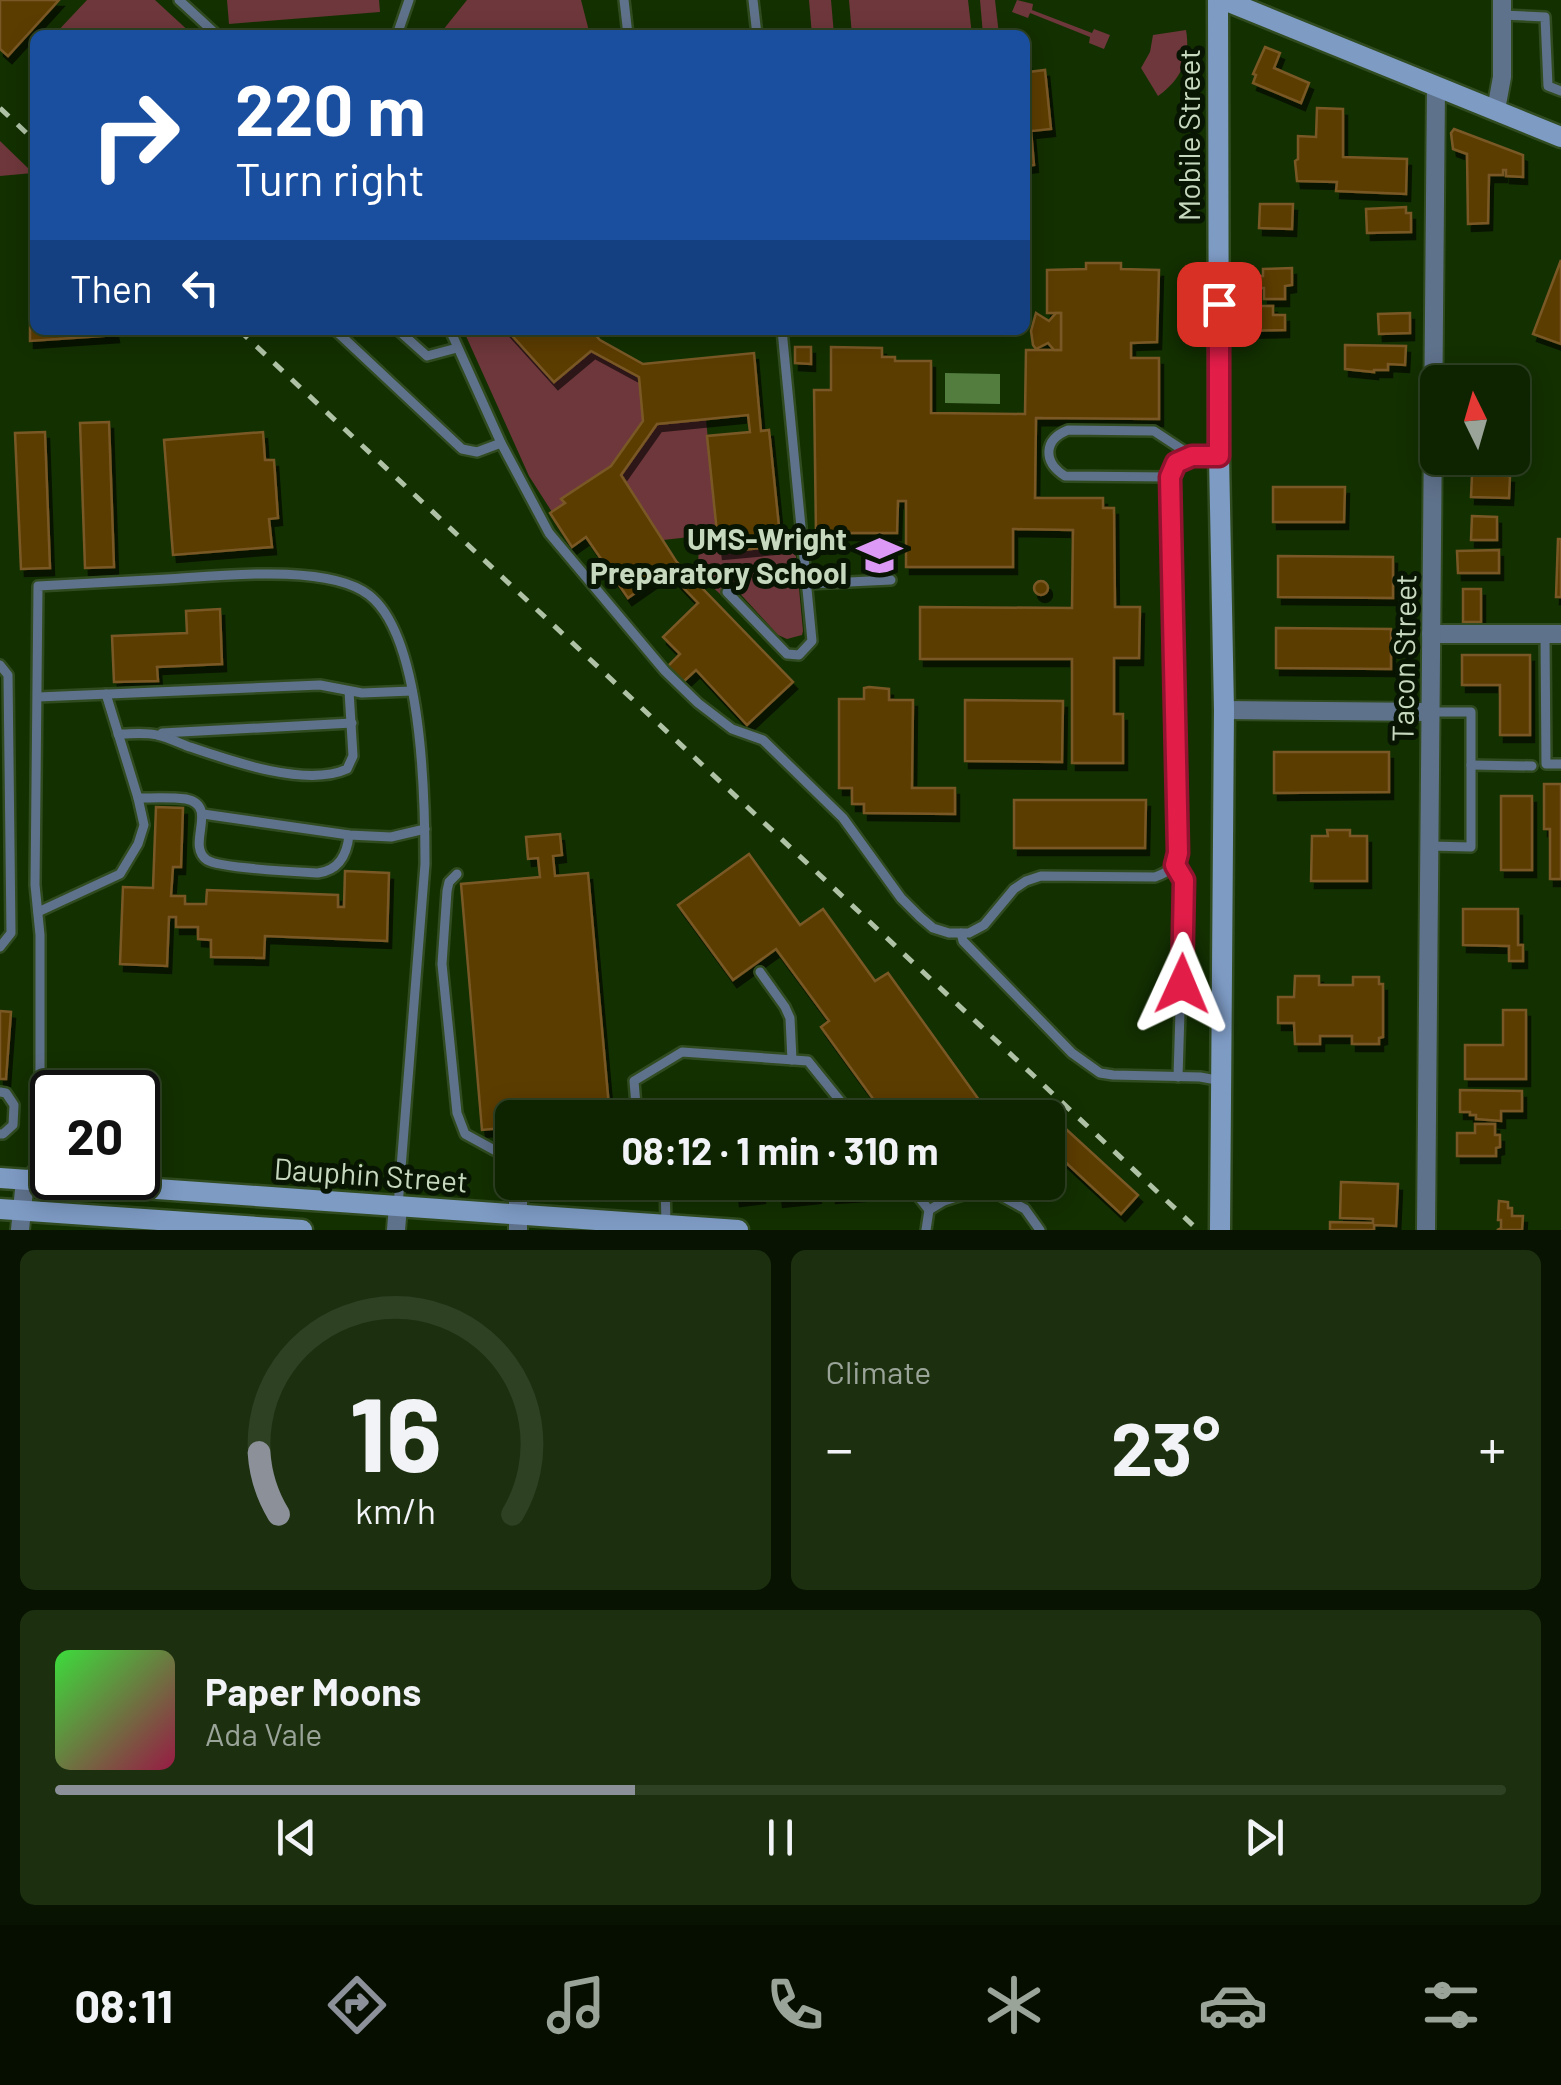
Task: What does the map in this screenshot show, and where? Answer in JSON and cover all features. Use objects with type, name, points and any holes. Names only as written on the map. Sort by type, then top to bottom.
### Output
[{"type":"street","points":[[1221,0],[1561,137]]},
{"type":"street","name":"Mobile Street","points":[[1220,1230],[1224,710],[1219,456],[1221,0]]},
{"type":"street","points":[[1496,110],[1502,77],[1502,7]]},
{"type":"street","name":"Tacon Street","points":[[1426,1230],[1436,86]]},
{"type":"street","points":[[1431,634],[1553,634]]},
{"type":"street","points":[[1224,710],[1430,712]]},
{"type":"street","name":"Dauphin Street","points":[[0,1178],[398,1206],[519,1222],[666,1224],[738,1230]]},
{"type":"street","points":[[13,1216],[26,1180]]},
{"type":"street","points":[[396,1230],[398,1206]]},
{"type":"street","name":"Dauphin Street","points":[[13,1216],[302,1230]]},
{"type":"lane","points":[[179,0],[212,30]]},
{"type":"lane","points":[[399,30],[409,0]]},
{"type":"lane","points":[[624,0],[627,30]]},
{"type":"lane","points":[[753,0],[756,30]]},
{"type":"lane","points":[[1502,7],[1545,16],[1548,86],[1561,91]]},
{"type":"lane","points":[[340,335],[462,449],[477,452],[501,442]]},
{"type":"lane","points":[[404,335],[428,356],[457,348]]},
{"type":"lane","points":[[452,335],[501,442],[549,532],[665,671],[732,729],[763,740],[843,818],[901,898],[933,928],[950,934],[969,933],[984,926],[1014,889],[1041,876],[1155,877],[1175,865],[1178,853],[1170,477],[1176,463],[1192,456],[1219,456]]},
{"type":"lane","points":[[728,592],[788,654],[798,655],[812,641],[782,335]]},
{"type":"lane","points":[[1170,477],[1060,475],[1050,463],[1050,446],[1056,436],[1068,430],[1154,431],[1192,456]]},
{"type":"lane","points":[[26,1180],[40,1161],[40,935],[35,885],[38,586],[251,574],[320,577],[354,585],[383,609],[407,661],[419,746],[425,828],[423,882],[398,1206]]},
{"type":"lane","points":[[807,584],[891,580]]},
{"type":"lane","points":[[1553,634],[1546,764],[1561,764]]},
{"type":"lane","points":[[0,665],[8,675],[5,845],[11,934],[0,946]]},
{"type":"lane","points":[[38,697],[320,685],[362,694],[412,691]]},
{"type":"lane","points":[[154,734],[213,755],[290,774],[315,778],[339,773],[347,770],[353,756],[350,691]]},
{"type":"lane","points":[[38,912],[120,874],[144,825],[106,694]]},
{"type":"lane","points":[[1429,846],[1472,847],[1471,712],[1430,712]]},
{"type":"lane","points":[[118,734],[352,723]]},
{"type":"lane","points":[[1471,765],[1532,766]]},
{"type":"lane","points":[[138,798],[190,800],[198,804],[203,814],[202,854],[208,861],[224,865],[329,872],[343,858],[349,835]]},
{"type":"lane","points":[[203,814],[349,835],[391,837],[425,828]]},
{"type":"lane","points":[[1175,865],[1184,880],[1178,1077]]},
{"type":"lane","points":[[457,874],[446,891],[442,964],[457,1113],[465,1134],[495,1149]]},
{"type":"lane","points":[[961,933],[963,941],[1085,1064],[1100,1073],[1222,1081]]},
{"type":"lane","points":[[760,972],[790,1018],[792,1060]]},
{"type":"lane","points":[[636,1100],[634,1081],[682,1052],[808,1060],[840,1100]]},
{"type":"lane","points":[[0,1092],[6,1093],[14,1105],[13,1125],[0,1134]]},
{"type":"lane","points":[[926,1230],[930,1210],[972,1192],[996,1193],[1025,1209],[1040,1230]]},
{"type":"lane","points":[[665,1200],[666,1224]]},
{"type":"lane","points":[[922,1200],[930,1210]]},
{"type":"shaded area","points":[[87,0],[155,0],[188,30],[59,30]]},
{"type":"shaded area","points":[[227,0],[379,0],[380,12],[229,24]]},
{"type":"shaded area","points":[[467,0],[581,0],[589,30],[443,30]]},
{"type":"shaded area","points":[[809,0],[831,0],[834,30],[812,30]]},
{"type":"shaded area","points":[[849,0],[968,0],[971,30],[852,30]]},
{"type":"shaded area","points":[[980,0],[995,0],[998,30],[983,30]]},
{"type":"shaded area","points":[[1017,0],[1033,4],[1032,10],[1092,33],[1094,29],[1110,35],[1104,49],[1089,43],[1090,37],[1030,13],[1028,18],[1012,12]]},
{"type":"shaded area","points":[[1186,30],[1187,50],[1182,68],[1158,96],[1141,68],[1153,35]]},
{"type":"shaded area","points":[[0,141],[30,173],[0,176]]},
{"type":"shaded area","points":[[510,335],[554,382],[591,351],[639,377],[643,421],[610,466],[562,498],[565,503],[552,512],[529,476],[466,336]]},
{"type":"shaded area","points":[[945,373],[1000,374],[1000,404],[945,403]]},
{"type":"shaded area","points":[[706,419],[717,534],[663,540],[621,475],[657,424]]},
{"type":"shaded area","points":[[781,544],[796,556],[803,631],[802,635],[787,639],[778,635],[733,586],[722,596],[704,577],[698,559],[699,552]]},
{"type":"building","points":[[0,0],[59,0],[8,56],[0,49]]},
{"type":"building","points":[[1265,47],[1280,53],[1274,68],[1309,83],[1301,103],[1253,83]]},
{"type":"building","points":[[1045,70],[1051,129],[1031,131],[1034,165],[1030,165],[1030,72]]},
{"type":"building","points":[[1317,108],[1343,109],[1343,157],[1407,159],[1406,194],[1336,191],[1337,182],[1297,181],[1298,136],[1316,137]]},
{"type":"building","points":[[1454,129],[1523,155],[1523,177],[1506,176],[1506,170],[1503,175],[1489,175],[1488,223],[1468,224],[1467,154],[1453,149]]},
{"type":"building","points":[[1260,204],[1293,204],[1292,229],[1259,228]]},
{"type":"building","points":[[1406,207],[1406,213],[1411,213],[1411,232],[1367,233],[1366,209]]},
{"type":"building","points":[[1561,260],[1561,344],[1533,334]]},
{"type":"building","points":[[1086,263],[1121,263],[1121,269],[1159,270],[1157,342],[1131,343],[1131,358],[1159,358],[1159,419],[1036,418],[1035,498],[1103,498],[1103,508],[1114,508],[1115,607],[1140,607],[1139,658],[1114,658],[1114,714],[1123,714],[1123,763],[1072,763],[1072,659],[920,659],[920,607],[1072,608],[1073,530],[1013,529],[1013,567],[906,567],[906,501],[898,501],[897,533],[816,533],[814,390],[831,390],[831,347],[882,348],[882,357],[895,357],[895,361],[931,361],[931,413],[1025,414],[1026,350],[1061,350],[1061,313],[1047,313],[1047,270],[1086,269]]},
{"type":"building","points":[[1292,268],[1292,285],[1285,286],[1285,299],[1264,299],[1264,288],[1259,288],[1263,269]]},
{"type":"building","points":[[1241,306],[1273,306],[1273,315],[1285,315],[1285,330],[1242,331]]},
{"type":"building","points":[[1036,313],[1049,321],[1061,313],[1061,350],[1054,350],[1048,343],[1036,349],[1033,345],[1031,331]]},
{"type":"building","points":[[1410,313],[1410,333],[1379,334],[1378,314]]},
{"type":"building","points":[[30,335],[115,335],[30,341]]},
{"type":"building","points":[[512,335],[596,335],[643,364],[754,353],[761,431],[769,430],[781,546],[719,552],[707,436],[750,432],[748,415],[657,424],[621,475],[676,561],[793,682],[747,725],[696,670],[682,683],[667,667],[680,654],[663,637],[698,603],[667,571],[628,598],[586,537],[572,547],[550,513],[565,503],[561,499],[611,466],[643,421],[639,377],[591,351],[554,382]]},
{"type":"building","points":[[1345,345],[1406,346],[1405,365],[1388,364],[1388,370],[1374,372],[1345,369]]},
{"type":"building","points":[[795,347],[811,347],[811,364],[795,363]]},
{"type":"building","points":[[109,422],[114,567],[85,568],[80,423]]},
{"type":"building","points":[[45,432],[50,568],[21,569],[15,433]]},
{"type":"building","points":[[263,432],[265,460],[274,460],[278,518],[269,519],[272,547],[173,555],[164,440]]},
{"type":"building","points":[[1472,475],[1510,476],[1509,498],[1471,497]]},
{"type":"building","points":[[1273,487],[1345,487],[1344,522],[1273,522]]},
{"type":"building","points":[[1472,516],[1497,517],[1497,540],[1471,540]]},
{"type":"building","points":[[1561,539],[1561,597],[1556,597]]},
{"type":"building","points":[[1499,550],[1499,573],[1458,573],[1457,551]]},
{"type":"building","points":[[1278,556],[1393,557],[1393,598],[1278,597]]},
{"type":"building","points":[[1041,581],[1048,588],[1041,595],[1034,588]]},
{"type":"building","points":[[1463,589],[1481,589],[1481,622],[1463,622]]},
{"type":"building","points":[[220,609],[222,664],[157,667],[158,681],[114,682],[112,636],[187,633],[186,611]]},
{"type":"building","points":[[1276,628],[1391,629],[1391,669],[1276,668]]},
{"type":"building","points":[[1462,655],[1530,655],[1530,735],[1500,735],[1500,685],[1462,685]]},
{"type":"building","points":[[864,688],[889,689],[889,700],[913,700],[912,788],[955,788],[955,814],[864,813],[864,804],[852,804],[852,788],[839,788],[839,699],[864,699]]},
{"type":"building","points":[[965,700],[1063,701],[1062,762],[965,761]]},
{"type":"building","points":[[1274,752],[1389,752],[1389,792],[1274,793]]},
{"type":"building","points":[[1544,784],[1561,784],[1561,879],[1550,879],[1550,829],[1544,829]]},
{"type":"building","points":[[1501,796],[1532,796],[1532,870],[1501,870]]},
{"type":"building","points":[[1014,800],[1146,800],[1145,848],[1014,848]]},
{"type":"building","points":[[156,807],[183,808],[181,867],[173,867],[171,896],[185,896],[185,904],[206,904],[207,890],[338,895],[338,907],[344,907],[345,871],[389,873],[387,941],[265,936],[264,958],[211,957],[211,940],[198,939],[198,927],[176,927],[176,917],[169,917],[167,966],[120,964],[123,887],[153,888]]},
{"type":"building","points":[[1327,830],[1350,830],[1350,836],[1367,836],[1367,881],[1311,881],[1312,836],[1328,836]]},
{"type":"building","points":[[560,834],[562,855],[553,856],[555,876],[588,873],[608,1100],[495,1100],[495,1129],[482,1130],[461,884],[540,877],[538,858],[528,859],[526,837]]},
{"type":"building","points":[[749,854],[800,925],[823,909],[875,981],[888,973],[979,1100],[874,1100],[821,1027],[829,1021],[776,949],[733,980],[678,905]]},
{"type":"building","points":[[1463,909],[1518,909],[1518,945],[1523,945],[1523,961],[1509,961],[1509,946],[1463,945]]},
{"type":"building","points":[[1295,976],[1319,976],[1319,985],[1353,985],[1353,977],[1379,977],[1379,984],[1383,984],[1383,1037],[1379,1044],[1352,1044],[1352,1036],[1320,1036],[1320,1044],[1295,1044],[1294,1023],[1278,1023],[1278,997],[1294,997]]},
{"type":"building","points":[[1503,1010],[1526,1010],[1526,1079],[1465,1079],[1465,1045],[1503,1045]]},
{"type":"building","points":[[0,1011],[11,1012],[6,1079],[0,1079]]},
{"type":"building","points":[[1460,1090],[1522,1091],[1522,1111],[1501,1111],[1501,1121],[1476,1119],[1470,1112],[1460,1112]]},
{"type":"building","points":[[1475,1124],[1495,1124],[1495,1135],[1500,1135],[1496,1156],[1457,1156],[1457,1133],[1475,1133]]},
{"type":"building","points":[[1065,1128],[1138,1195],[1121,1214],[1065,1162]]},
{"type":"building","points":[[1341,1182],[1398,1184],[1396,1226],[1330,1230],[1330,1222],[1373,1223],[1373,1219],[1340,1218]]},
{"type":"building","points":[[1499,1201],[1508,1202],[1512,1216],[1523,1216],[1522,1230],[1497,1230],[1501,1228]]},
{"type":"railway","points":[[0,108],[30,136]]},
{"type":"railway","points":[[244,335],[1198,1230]]},
{"type":"place","name":"UMS-Wright Preparatory School","points":[[880,555]]},
{"type":"route","points":[[1182,984],[1184,880],[1175,865],[1178,853],[1170,477],[1176,463],[1192,456],[1219,456],[1219,304]]}]
